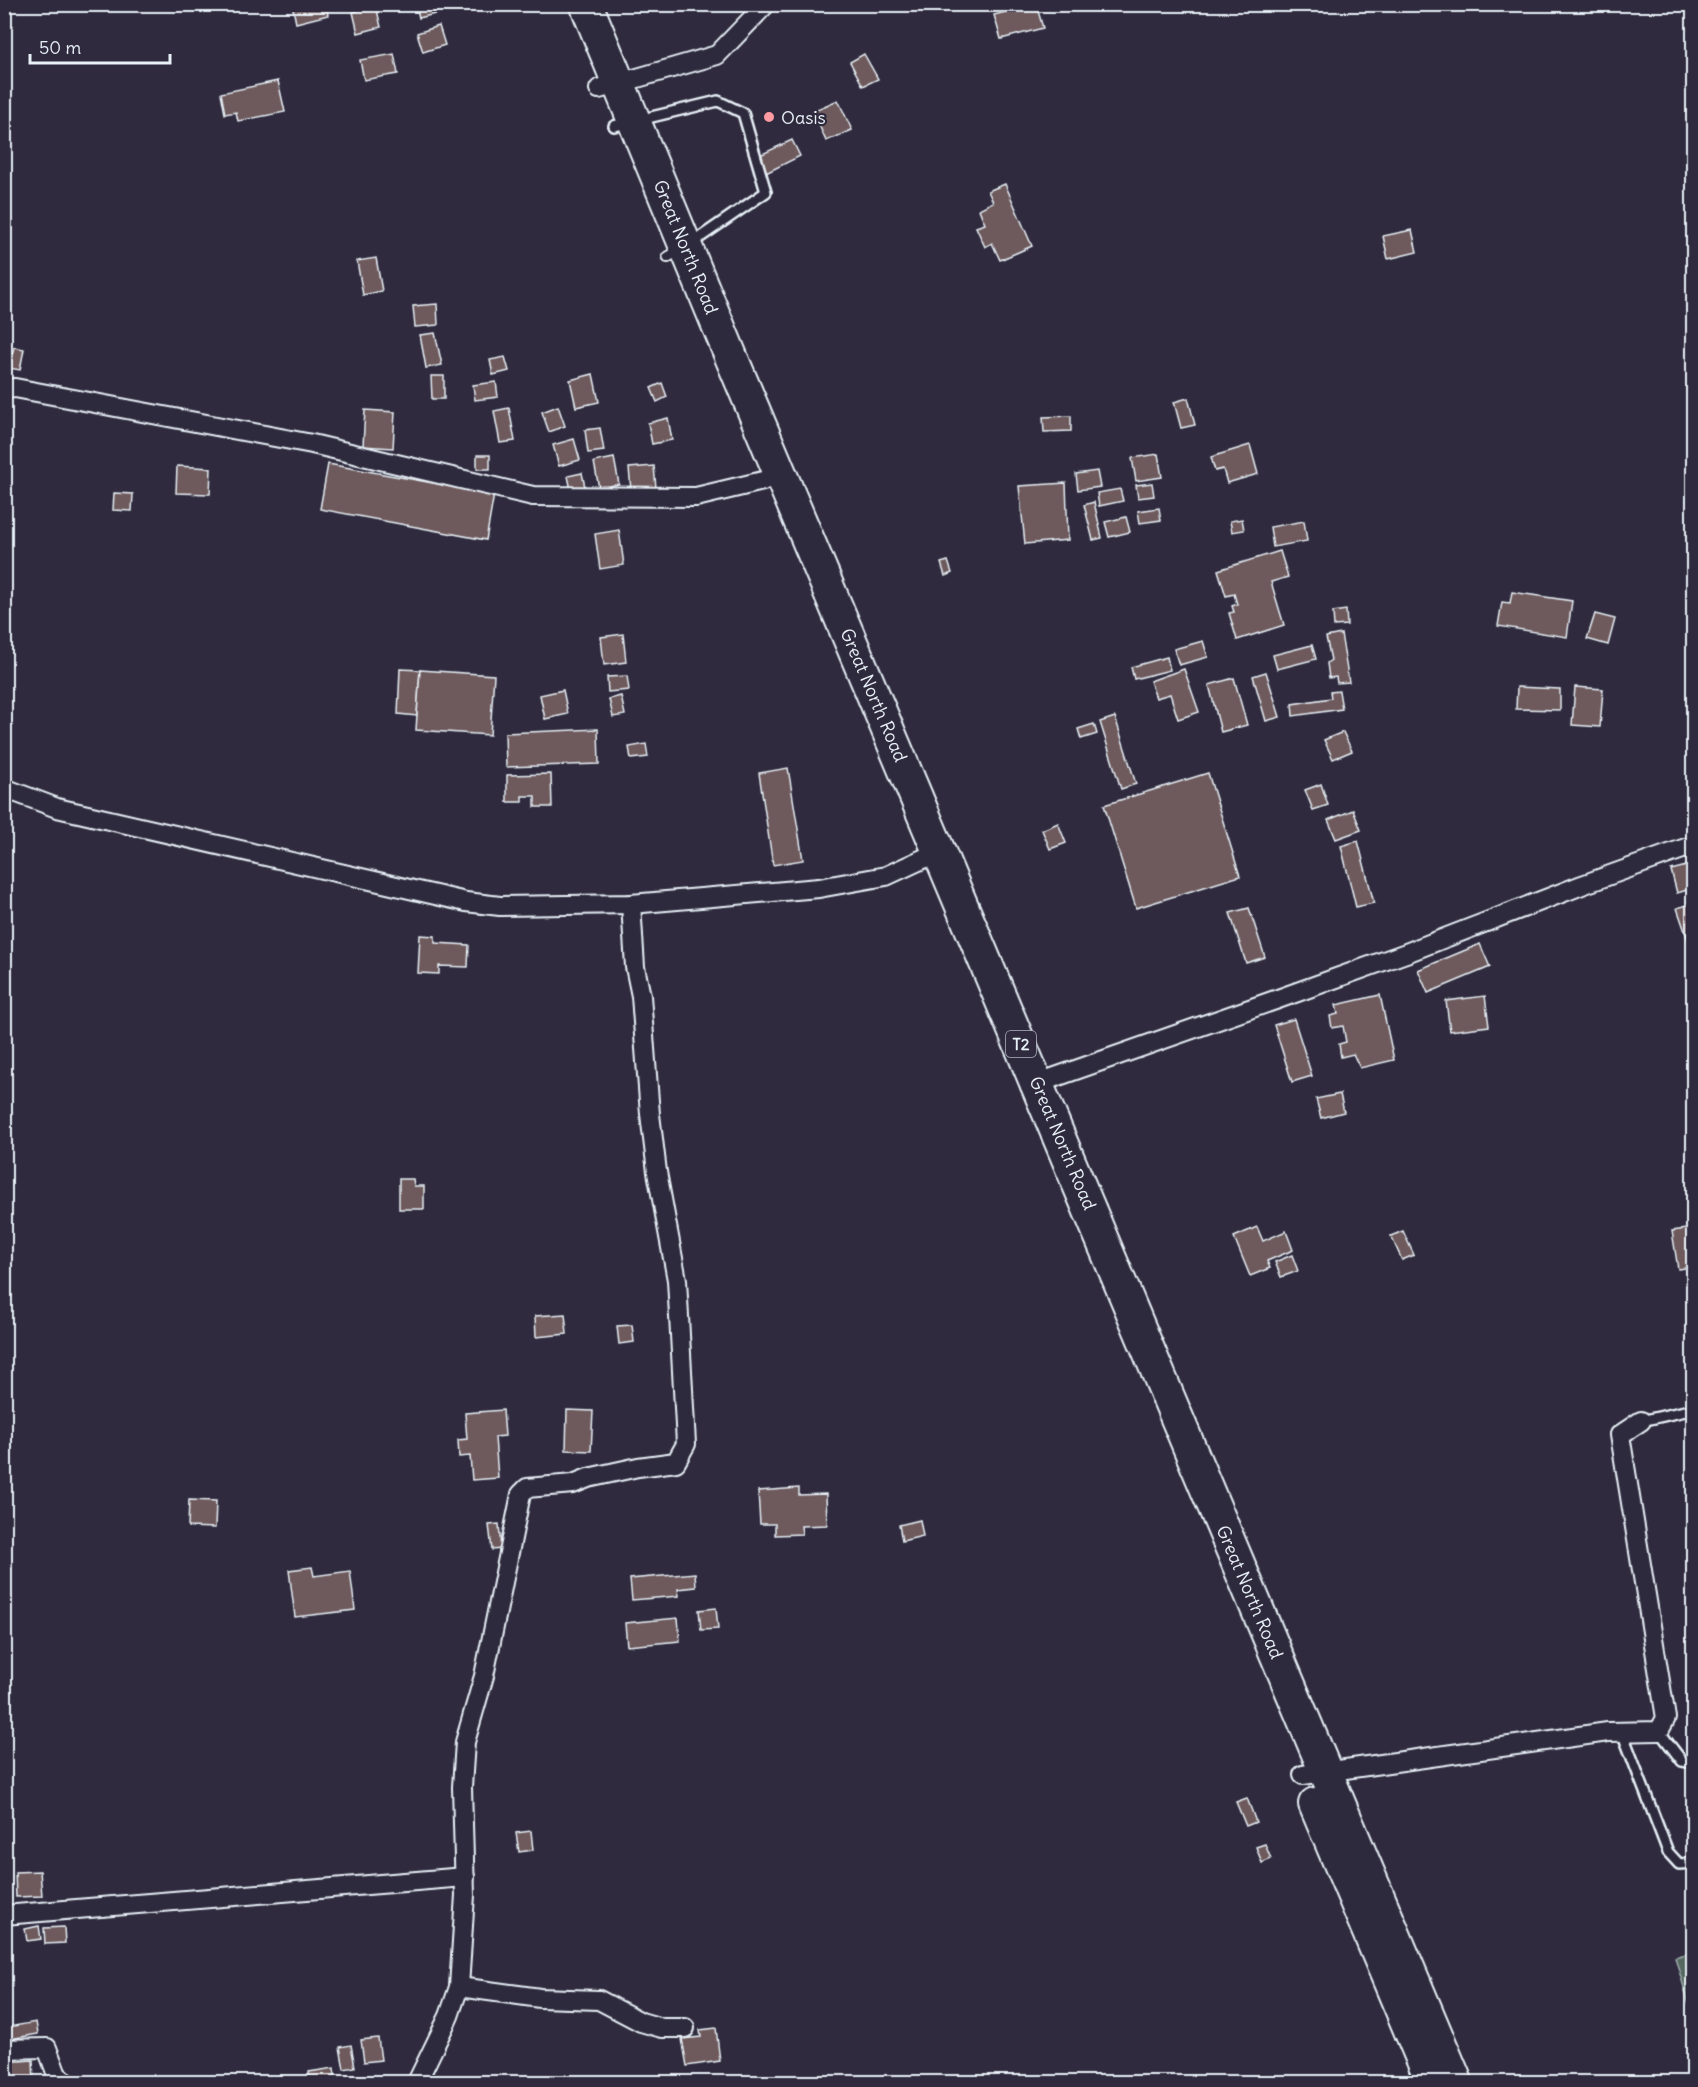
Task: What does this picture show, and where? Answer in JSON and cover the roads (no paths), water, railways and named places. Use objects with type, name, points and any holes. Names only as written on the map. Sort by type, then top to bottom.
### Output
[{"type":"highway","name":"Great North Road","points":[[564,4],[609,86]]},
{"type":"highway","name":"Great North Road","points":[[586,4],[609,86],[624,123],[1031,1086],[1163,1421],[1314,1773],[1456,2082]]},
{"type":"highway","name":"Great North Road","points":[[677,252],[763,482],[934,857]]},
{"type":"highway","name":"Great North Road","points":[[1314,1773],[1431,2082]]},
{"type":"street","points":[[609,86],[717,56],[766,4]]},
{"type":"street","points":[[4,388],[27,390],[312,444],[533,496],[696,498],[763,482]]},
{"type":"street","points":[[4,788],[57,808],[466,902],[500,906],[631,904],[830,887],[886,876],[934,857]]},
{"type":"street","points":[[1031,1086],[1406,953],[1582,885],[1694,845]]},
{"type":"street","points":[[417,2082],[449,2016],[459,1987],[465,1877],[462,1787],[465,1742],[484,1676],[521,1494],[527,1488],[573,1484],[628,1469],[676,1462],[686,1444],[677,1280],[657,1172],[641,996],[635,967],[631,904]]},
{"type":"street","points":[[1314,1773],[1622,1732],[1659,1731],[1666,1718],[1620,1435],[1641,1421]]},
{"type":"street","points":[[4,1915],[465,1877]]},
{"type":"street","points":[[459,1987],[540,1998],[599,2000],[641,2022],[662,2028],[685,2028]]},
{"type":"street","points":[[4,2049],[47,2048],[57,2075],[66,2082]]},
{"type":"lane","points":[[624,123],[718,101],[743,113],[766,192],[677,252]]},
{"type":"lane","points":[[1641,1421],[1694,1409]]},
{"type":"lane","points":[[1659,1731],[1682,1761],[1694,1763]]},
{"type":"lane","points":[[1622,1732],[1668,1852],[1679,1864],[1694,1863]]},
{"type":"place","name":"Oasis","points":[[769,117]]}]
